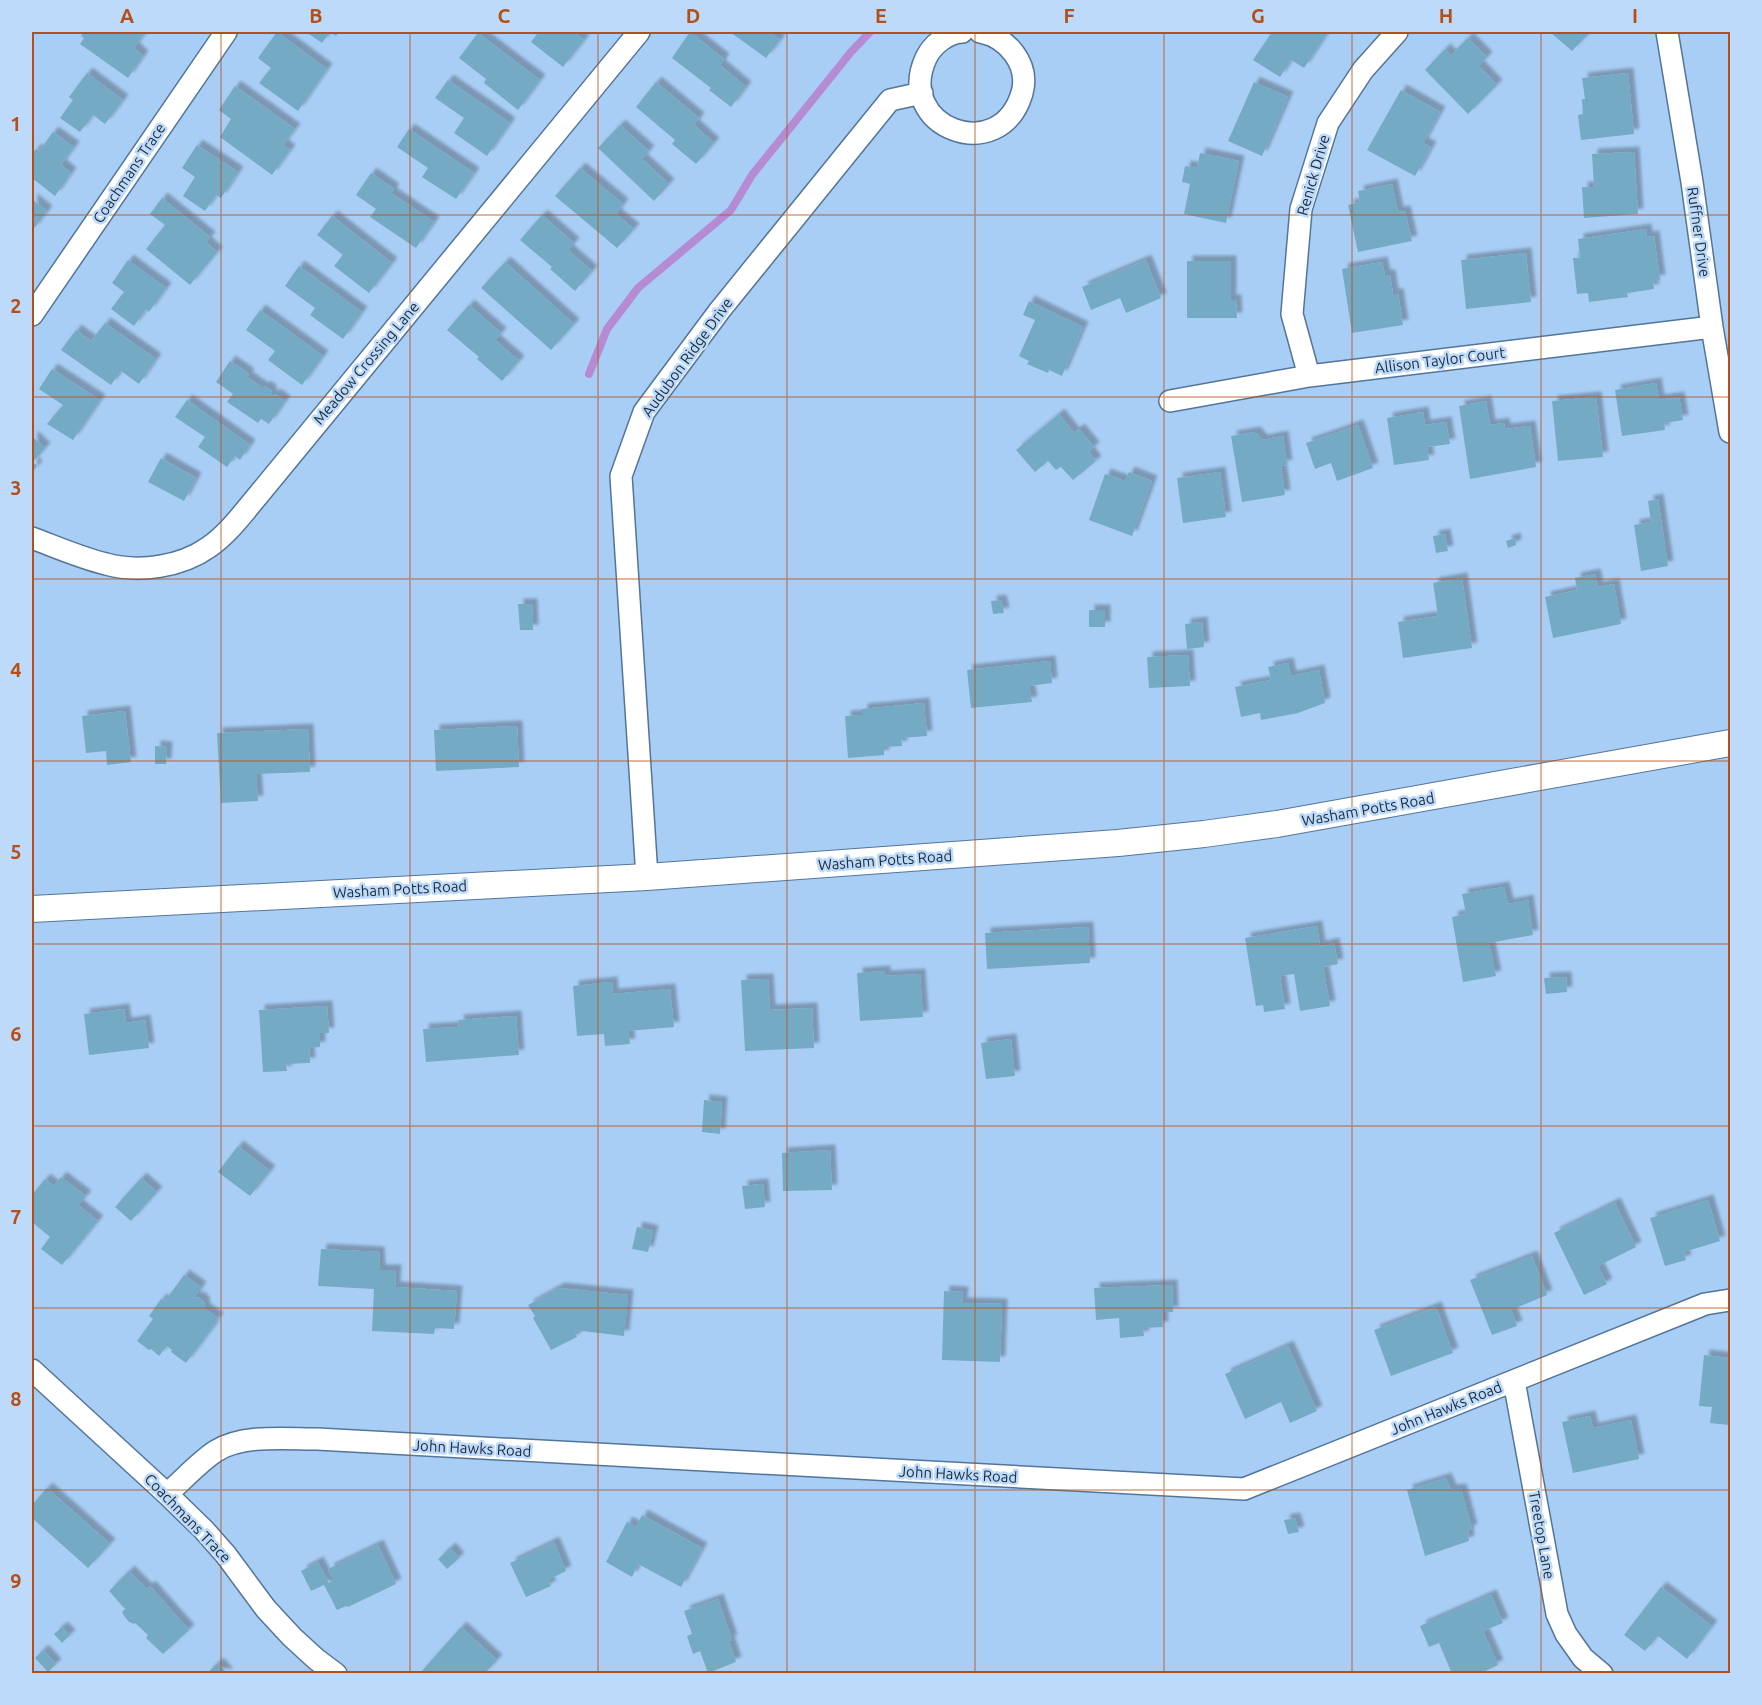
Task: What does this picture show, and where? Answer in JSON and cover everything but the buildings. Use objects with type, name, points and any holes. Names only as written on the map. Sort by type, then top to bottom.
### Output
[{"type":"street","name":"Coachmans Trace","points":[[32,315],[226,32]]},
{"type":"street","name":"Meadow Crossing Lane","points":[[32,538],[107,565],[132,568],[161,566],[185,560],[209,547],[229,529],[260,493],[639,32]]},
{"type":"street","points":[[962,32],[956,32],[941,40],[929,52],[921,68],[920,85],[924,102],[933,117],[946,127],[962,133],[979,133],[995,128],[1009,118],[1018,104],[1023,88],[1022,71],[1016,56],[1005,42],[990,34],[980,32]]},
{"type":"street","name":"Renick Drive","points":[[1309,376],[1292,314],[1301,209],[1328,123],[1363,70],[1397,32]]},
{"type":"street","name":"Ruffner Drive","points":[[1667,32],[1692,182],[1712,327],[1731,432]]},
{"type":"street","name":"Audubon Ridge Drive","points":[[647,877],[621,476],[644,412],[720,310],[890,100],[922,93]]},
{"type":"street","name":"Allison Taylor Court","points":[[1170,401],[1309,376],[1712,327]]},
{"type":"street","name":"Washam Potts Road","points":[[32,909],[647,877],[1106,844],[1204,834],[1369,809],[1731,743]]},
{"type":"street","name":"John Hawks Road","points":[[167,1494],[216,1451],[243,1442],[269,1439],[329,1440],[1244,1490],[1705,1304],[1731,1300]]},
{"type":"street","name":"Coachmans Trace","points":[[32,1370],[204,1530],[292,1637],[336,1674]]},
{"type":"street","name":"Treetop Lane","points":[[1514,1381],[1557,1614],[1566,1634],[1583,1658],[1602,1674]]},
{"type":"waterway","points":[[589,374],[607,329],[638,288],[731,210],[752,175],[851,52],[870,32]]}]
